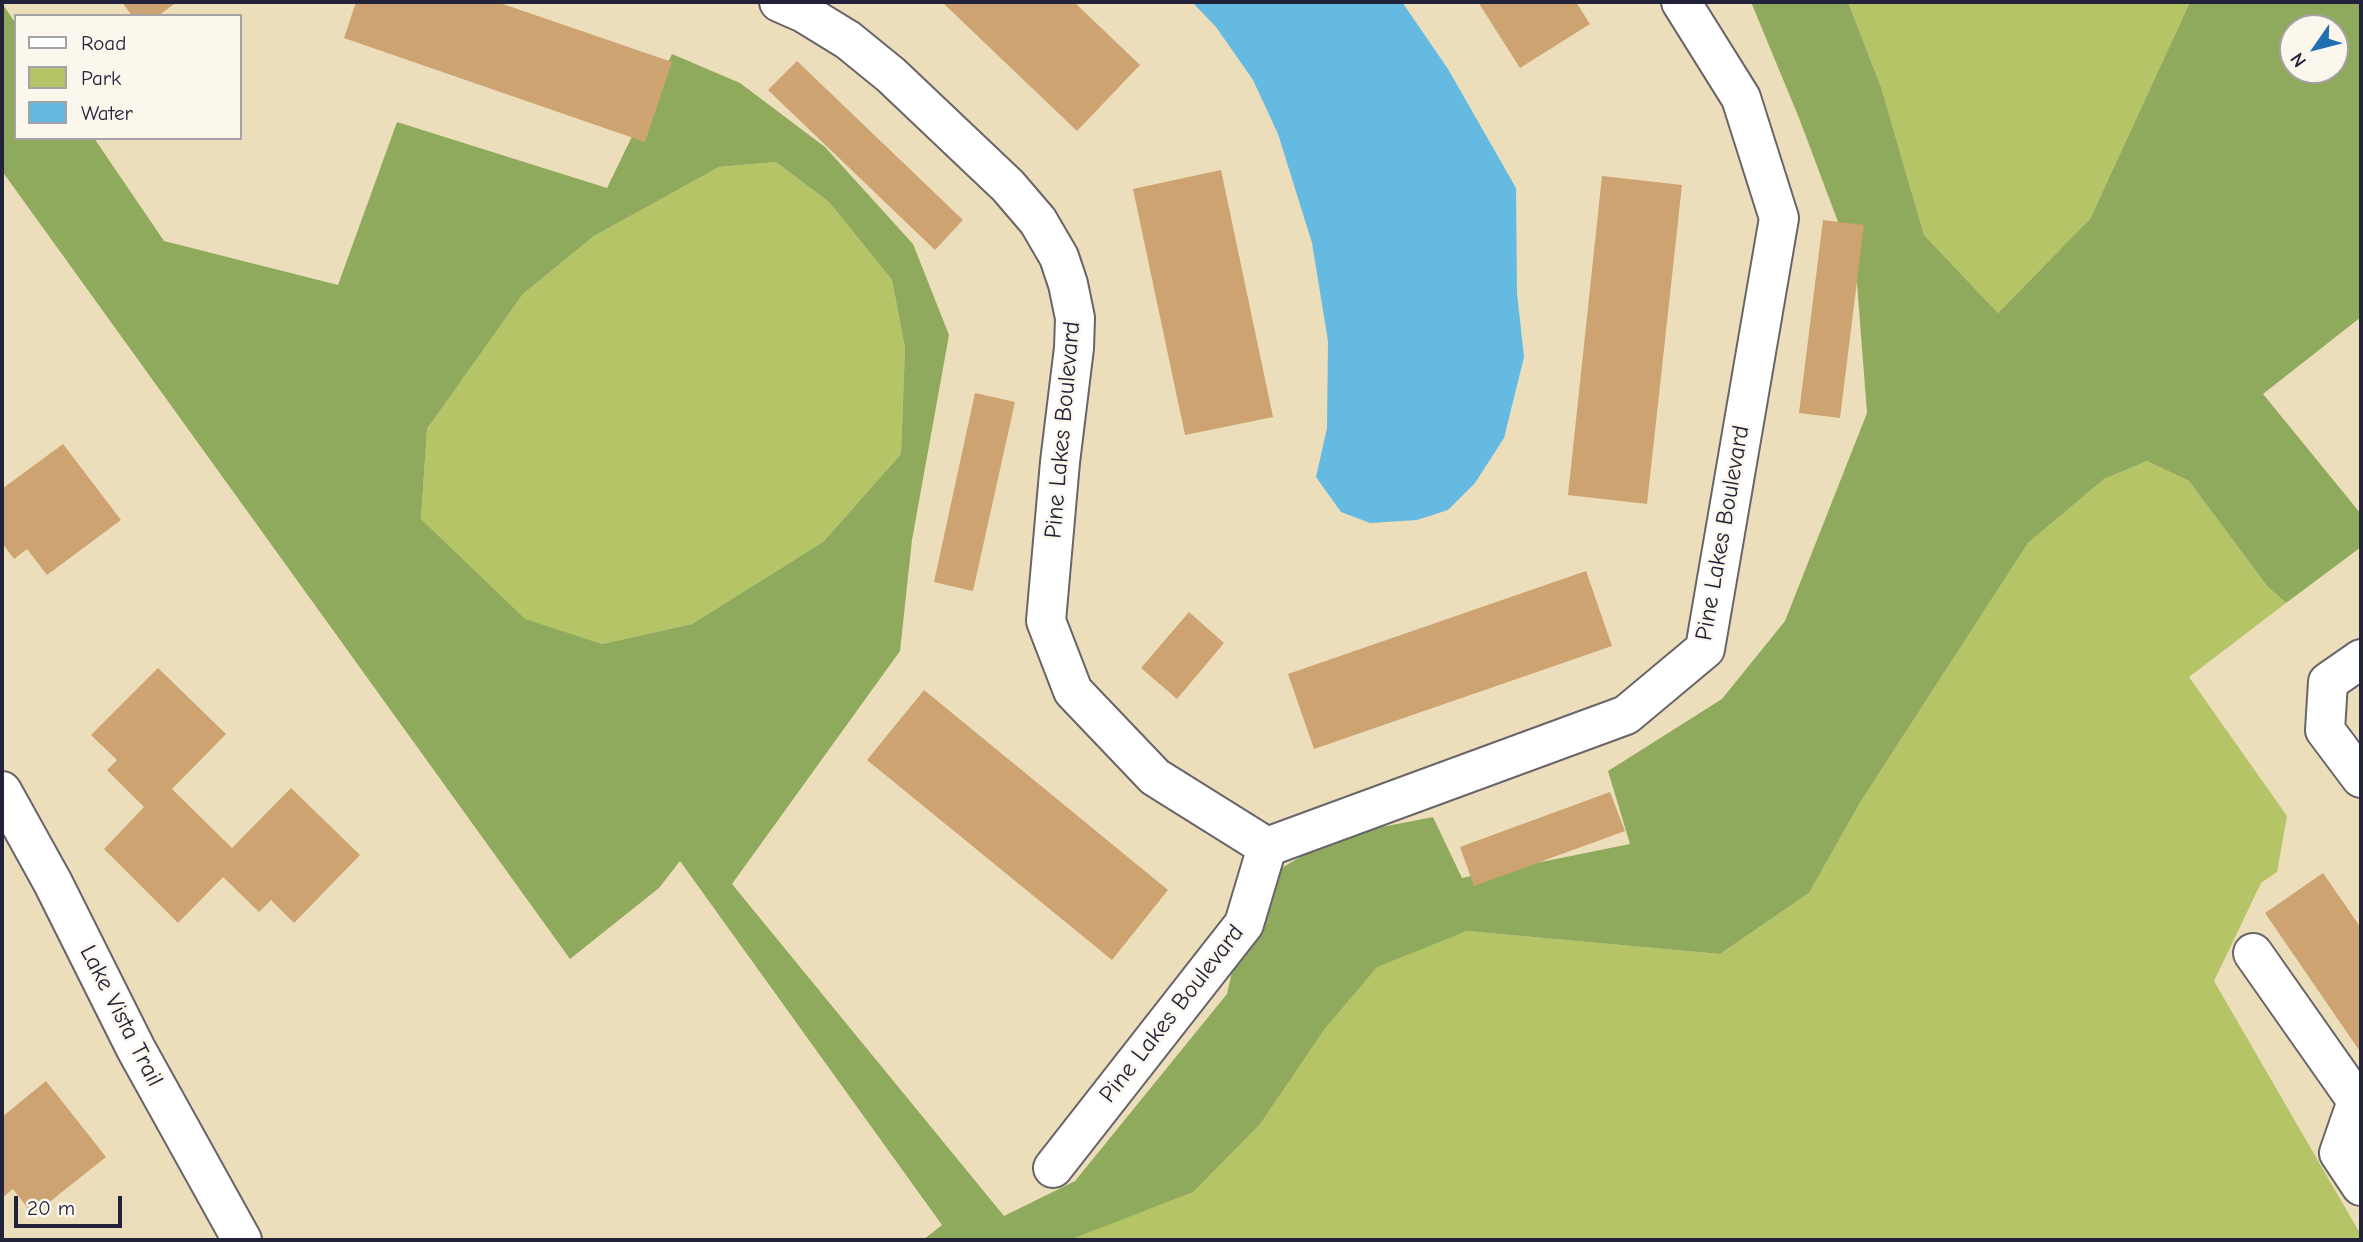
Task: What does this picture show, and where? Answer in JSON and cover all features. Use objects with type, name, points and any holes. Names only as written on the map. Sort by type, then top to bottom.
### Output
[{"type":"street","name":"Pine Lakes Boulevard","points":[[779,2],[804,13],[848,40],[891,75],[1008,186],[1043,230],[1059,257],[1069,284],[1075,318],[1074,348],[1060,462],[1046,621],[1073,691],[1155,777],[1267,847]]},
{"type":"street","name":"Pine Lakes Boulevard","points":[[1267,847],[1626,715],[1705,649],[1779,218],[1741,98],[1681,2]]},
{"type":"street","points":[[2361,659],[2328,682],[2325,730],[2361,778]]},
{"type":"street","name":"Lake Vista Trail","points":[[2,791],[53,883],[136,1049],[242,1240]]},
{"type":"street","name":"Pine Lakes Boulevard","points":[[1053,1168],[1244,924],[1267,847]]},
{"type":"street","points":[[2253,953],[2357,1101],[2339,1153],[2361,1186]]},
{"type":"green space","points":[[1751,2],[1848,2],[1881,87],[1924,235],[1998,313],[2090,219],[2190,2],[2361,2],[2361,317],[2263,394],[2361,514],[2361,547],[2286,603],[2267,586],[2189,481],[2147,461],[2104,479],[2028,543],[1861,801],[1809,893],[1720,954],[1467,931],[1377,967],[1323,1031],[1260,1124],[1193,1192],[1069,1240],[923,1240],[942,1225],[680,861],[659,888],[570,959],[2,171],[2,3],[14,21],[14,140],[95,140],[164,241],[338,285],[397,122],[607,188],[672,54],[740,83],[825,147],[913,244],[949,335],[912,540],[900,651],[732,884],[1004,1216],[1075,1181],[1227,994],[1247,904],[1273,873],[1336,836],[1433,817],[1462,878],[1630,844],[1608,771],[1722,699],[1785,621],[1867,413],[1856,270],[1799,118]],"holes":[[[776,162],[829,202],[892,280],[905,348],[901,454],[823,542],[692,624],[602,644],[525,619],[421,519],[427,429],[523,294],[594,236],[719,167]]]},
{"type":"green space","points":[[1848,2],[2190,2],[2090,219],[1998,313],[1924,235],[1881,87]]},
{"type":"green space","points":[[776,162],[829,202],[892,280],[905,348],[901,454],[823,542],[692,624],[602,644],[525,620],[421,519],[427,429],[523,294],[594,236],[719,167]]},
{"type":"green space","points":[[2147,461],[2189,481],[2267,586],[2286,603],[2189,677],[2287,816],[2277,872],[2261,883],[2214,981],[2361,1235],[2361,1240],[1069,1240],[1323,1031],[1377,966],[1467,931],[1720,954],[1809,893],[1861,801],[2028,543],[2104,479]]},
{"type":"water","points":[[1192,2],[1402,2],[1448,69],[1516,188],[1517,293],[1524,357],[1504,438],[1475,483],[1448,510],[1417,520],[1370,523],[1341,512],[1316,477],[1327,428],[1328,341],[1312,243],[1278,134],[1253,80],[1216,27]]},
{"type":"building","points":[[122,2],[174,4],[161,14],[131,14]]},
{"type":"building","points":[[356,2],[497,2],[672,62],[645,142],[344,38]]},
{"type":"building","points":[[942,2],[1074,2],[1140,65],[1077,131]]},
{"type":"building","points":[[1478,2],[1576,2],[1590,24],[1520,68]]},
{"type":"building","points":[[797,61],[963,220],[935,250],[768,90]]},
{"type":"building","points":[[1221,170],[1273,417],[1185,435],[1133,189]]},
{"type":"building","points":[[1602,176],[1682,185],[1647,504],[1568,495]]},
{"type":"building","points":[[1823,220],[1864,225],[1840,418],[1799,413]]},
{"type":"building","points":[[975,393],[1015,402],[973,591],[934,582]]},
{"type":"building","points":[[63,444],[121,520],[47,575],[27,549],[14,559],[2,543],[2,489]]},
{"type":"building","points":[[1586,571],[1612,646],[1314,749],[1288,674]]},
{"type":"building","points":[[1189,612],[1224,643],[1177,699],[1141,668]]},
{"type":"building","points":[[158,668],[226,734],[172,789],[232,848],[291,788],[360,855],[294,923],[271,900],[259,912],[223,877],[178,923],[104,849],[144,807],[107,770],[117,760],[91,735]]},
{"type":"building","points":[[924,690],[1168,890],[1112,960],[867,760]]},
{"type":"building","points":[[1610,792],[1625,831],[1474,886],[1460,847]]},
{"type":"building","points":[[2323,873],[2361,928],[2361,1053],[2265,913]]},
{"type":"building","points":[[46,1081],[106,1157],[33,1215],[13,1189],[2,1198],[2,1117]]}]
